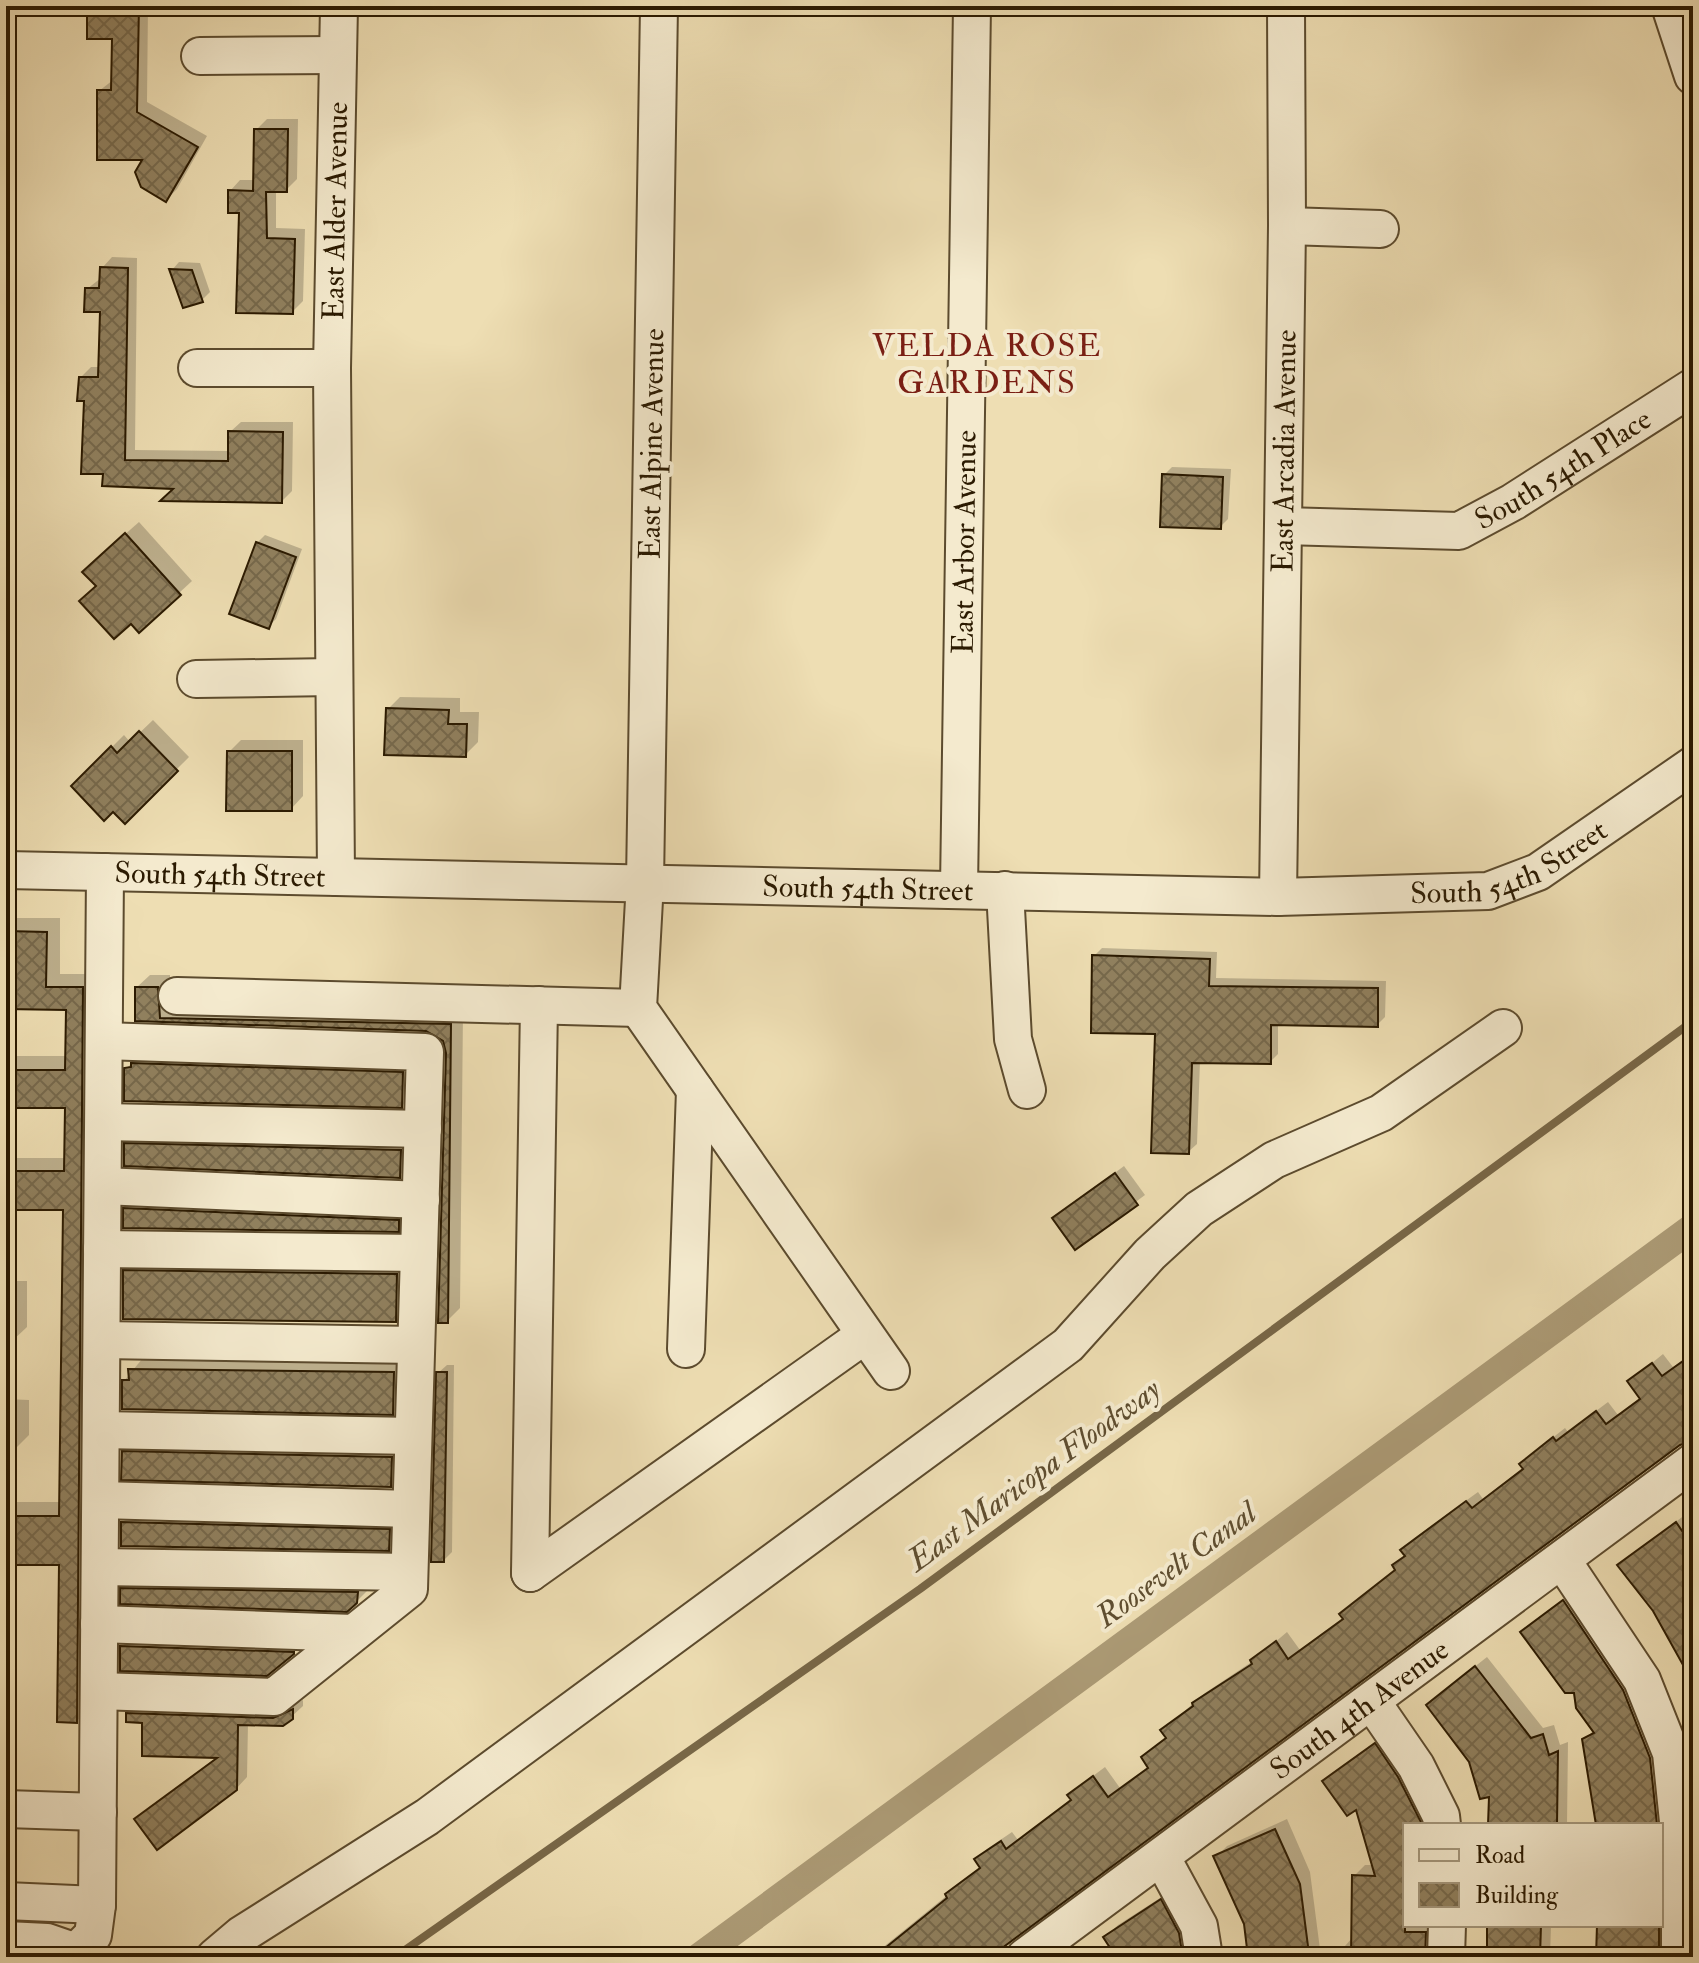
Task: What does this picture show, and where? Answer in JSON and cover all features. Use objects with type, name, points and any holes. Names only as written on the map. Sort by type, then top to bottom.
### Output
[{"type":"street","name":"East Alder Avenue","points":[[336,877],[332,368],[339,6]]},
{"type":"street","name":"East Alpine Avenue","points":[[638,1008],[645,882],[659,6]]},
{"type":"street","name":"East Arbor Avenue","points":[[959,888],[972,6]]},
{"type":"street","name":"East Arcadia Avenue","points":[[1278,897],[1287,226],[1286,6]]},
{"type":"street","points":[[1670,6],[1693,76]]},
{"type":"street","points":[[200,56],[338,55]]},
{"type":"street","points":[[1287,226],[1380,229]]},
{"type":"street","points":[[197,368],[332,368]]},
{"type":"street","name":"South 54th Place","points":[[1284,526],[1459,531],[1513,502],[1693,387]]},
{"type":"street","points":[[196,679],[333,677]]},
{"type":"street","name":"South 54th Street","points":[[6,870],[1278,897],[1488,891],[1538,872],[1693,765]]},
{"type":"street","points":[[6,1940],[47,1942],[73,1955],[93,1935],[97,1905],[105,872]]},
{"type":"street","points":[[1005,890],[1013,1039],[1027,1090]]},
{"type":"street","points":[[177,996],[638,1008],[891,1371]]},
{"type":"street","points":[[539,1005],[530,1573],[865,1335]]},
{"type":"street","points":[[215,1957],[241,1935],[427,1817],[1068,1345],[1150,1254],[1199,1209],[1274,1160],[1381,1113],[1503,1028]]},
{"type":"street","points":[[99,1691],[274,1697],[409,1589],[425,1052],[104,1041]]},
{"type":"street","points":[[686,1349],[695,1090]]},
{"type":"street","points":[[104,1122],[423,1129]]},
{"type":"street","points":[[103,1186],[421,1200]]},
{"type":"street","points":[[102,1249],[419,1253]]},
{"type":"street","points":[[102,1340],[416,1345]]},
{"type":"street","points":[[101,1430],[413,1436]]},
{"type":"street","name":"South 4th Avenue","points":[[1025,1957],[1693,1462]]},
{"type":"street","points":[[101,1500],[411,1509]]},
{"type":"street","points":[[1562,1560],[1642,1680],[1671,1753],[1680,1841],[1680,1957]]},
{"type":"street","points":[[100,1567],[409,1572]]},
{"type":"street","points":[[99,1624],[353,1633]]},
{"type":"street","points":[[1372,1702],[1416,1766],[1442,1823]]},
{"type":"street","points":[[6,1809],[98,1812]]},
{"type":"street","points":[[1162,1858],[1199,1926],[1204,1957]]},
{"type":"street","points":[[6,1901],[97,1905]]},
{"type":"street","points":[[1446,1957],[1447,1927]]},
{"type":"building","points":[[87,6],[139,6],[137,112],[198,147],[166,202],[141,187],[135,172],[142,160],[97,160],[97,90],[111,90],[112,39],[87,39]]},
{"type":"building","points":[[254,129],[288,129],[287,192],[266,192],[267,238],[295,239],[293,314],[236,313],[239,213],[228,213],[228,190],[253,191]]},
{"type":"building","points":[[100,267],[128,268],[125,460],[228,461],[228,431],[283,432],[282,503],[160,501],[173,489],[102,486],[103,474],[81,474],[84,401],[77,401],[79,377],[98,377],[100,312],[84,312],[85,288],[99,288]]},
{"type":"building","points":[[169,269],[192,270],[203,302],[183,308]]},
{"type":"building","points":[[1162,474],[1223,477],[1221,529],[1160,527]]},
{"type":"building","points":[[125,533],[181,595],[139,633],[131,624],[114,639],[79,601],[96,586],[82,572]]},
{"type":"building","points":[[256,542],[296,557],[269,629],[229,614]]},
{"type":"building","points":[[386,708],[449,710],[448,724],[467,724],[466,757],[384,755]]},
{"type":"building","points":[[139,731],[178,771],[125,824],[113,812],[104,821],[71,786],[111,746],[117,753]]},
{"type":"building","points":[[227,751],[292,751],[292,811],[226,811]]},
{"type":"building","points":[[6,931],[47,932],[46,987],[83,987],[77,1723],[57,1722],[59,1565],[6,1565],[6,1516],[59,1516],[63,1210],[6,1210],[6,1171],[64,1171],[65,1108],[6,1108],[6,1070],[65,1070],[66,1010],[6,1009]]},
{"type":"building","points":[[1092,955],[1210,959],[1209,986],[1378,988],[1378,1027],[1271,1025],[1271,1064],[1192,1063],[1189,1154],[1151,1153],[1155,1034],[1091,1033]]},
{"type":"building","points":[[135,987],[158,987],[160,1018],[451,1024],[448,1323],[438,1323],[446,1053],[443,1041],[426,1031],[135,1021]]},
{"type":"building","points":[[131,1063],[403,1072],[402,1108],[124,1101],[124,1068],[131,1067]]},
{"type":"building","points":[[124,1143],[401,1150],[400,1178],[124,1166]]},
{"type":"building","points":[[1115,1173],[1138,1205],[1075,1250],[1052,1218]]},
{"type":"building","points":[[123,1208],[399,1220],[399,1232],[123,1228]]},
{"type":"building","points":[[123,1270],[397,1274],[396,1322],[123,1319]]},
{"type":"building","points":[[1693,1354],[1693,1441],[1680,1445],[990,1957],[874,1957],[947,1898],[945,1894],[980,1868],[974,1859],[1001,1841],[1006,1849],[1071,1800],[1067,1795],[1093,1776],[1108,1797],[1148,1768],[1141,1757],[1166,1738],[1160,1730],[1193,1706],[1192,1703],[1252,1664],[1250,1660],[1276,1641],[1288,1659],[1343,1619],[1339,1614],[1395,1570],[1392,1565],[1405,1556],[1400,1550],[1466,1501],[1472,1508],[1523,1469],[1519,1464],[1553,1437],[1556,1441],[1596,1411],[1606,1424],[1640,1399],[1627,1381],[1652,1363],[1662,1376]]},
{"type":"building","points":[[128,1369],[394,1372],[393,1415],[122,1409],[122,1380],[129,1380]]},
{"type":"building","points":[[436,1372],[447,1372],[444,1562],[431,1562]]},
{"type":"building","points":[[122,1451],[392,1457],[391,1487],[121,1480]]},
{"type":"building","points":[[121,1522],[390,1529],[389,1551],[121,1546]]},
{"type":"building","points":[[1676,1522],[1693,1547],[1693,1683],[1653,1611],[1617,1565]]},
{"type":"building","points":[[120,1588],[358,1592],[357,1603],[347,1612],[120,1604]]},
{"type":"building","points":[[1563,1600],[1623,1690],[1650,1758],[1657,1823],[1596,1823],[1582,1739],[1594,1733],[1576,1708],[1574,1693],[1565,1693],[1520,1632]]},
{"type":"building","points":[[120,1646],[294,1654],[267,1676],[120,1671]]},
{"type":"building","points":[[1475,1666],[1531,1738],[1543,1734],[1549,1755],[1558,1751],[1557,1823],[1488,1823],[1489,1797],[1480,1799],[1469,1762],[1426,1705]]},
{"type":"building","points":[[293,1709],[293,1719],[283,1726],[238,1725],[237,1790],[157,1850],[134,1819],[217,1758],[142,1756],[142,1723],[126,1722],[126,1713],[273,1718]]},
{"type":"building","points":[[1375,1743],[1398,1777],[1421,1822],[1403,1823],[1403,1927],[1405,1932],[1426,1932],[1425,1957],[1351,1957],[1352,1875],[1375,1876],[1356,1810],[1347,1816],[1322,1781]]},
{"type":"building","points":[[1275,1829],[1300,1884],[1309,1954],[1248,1957],[1244,1924],[1213,1856]]},
{"type":"building","points":[[1161,1899],[1179,1933],[1182,1952],[1174,1957],[1116,1957],[1103,1937]]},
{"type":"building","points":[[1487,1927],[1541,1927],[1540,1957],[1487,1957]]},
{"type":"building","points":[[1597,1927],[1659,1927],[1659,1957],[1596,1957]]},
{"type":"waterway","name":"East Maricopa Floodway","points":[[395,1957],[920,1589],[1693,1021]]},
{"type":"waterway","name":"Roosevelt Canal","points":[[699,1957],[1693,1227]]},
{"type":"district","name":"VELDA ROSE GARDENS","points":[[987,364]]}]
